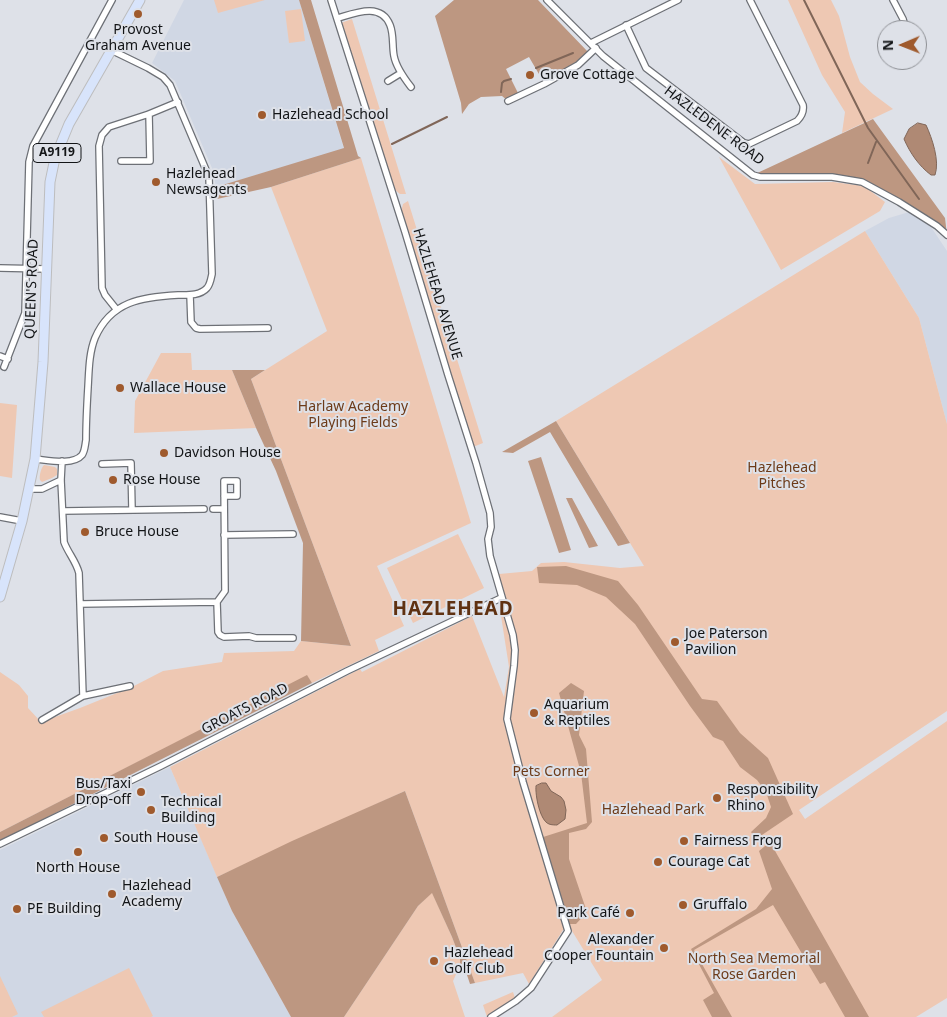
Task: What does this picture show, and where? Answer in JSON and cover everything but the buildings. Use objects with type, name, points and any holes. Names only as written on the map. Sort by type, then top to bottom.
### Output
[{"type":"main road","name":"QUEEN'S ROAD","points":[[0,597],[22,521],[35,458],[43,362],[50,182],[54,158],[69,124],[140,0]]},
{"type":"street","name":"QUEEN'S ROAD","points":[[4,367],[25,313],[29,162],[33,146],[112,0]]},
{"type":"street","name":"HAZLEHEAD AVENUE","points":[[332,0],[490,513],[491,526],[488,539],[490,556],[513,635],[515,650],[507,719],[526,791],[568,931],[531,988],[516,1001],[491,1017]]},
{"type":"street","name":"HAZLEDENE ROAD","points":[[547,0],[603,56],[754,175],[760,178],[832,177],[862,182],[930,221],[947,235]]},
{"type":"street","points":[[590,43],[678,0]]},
{"type":"street","points":[[626,25],[643,64],[649,71],[744,143],[749,144],[798,121],[803,109],[803,105],[750,0]]},
{"type":"street","points":[[893,0],[903,20]]},
{"type":"street","points":[[338,18],[364,10],[378,13],[386,18],[390,24],[394,58],[410,87]]},
{"type":"street","points":[[508,101],[578,65],[596,48]]},
{"type":"street","points":[[35,458],[68,462],[79,458],[84,451],[91,349],[101,327],[117,310],[130,302],[153,296],[199,293],[206,289],[211,282],[209,178],[178,102],[170,85],[163,77],[111,50]]},
{"type":"street","points":[[388,81],[401,73]]},
{"type":"street","points":[[117,310],[102,288],[99,146],[102,135],[110,127],[178,102]]},
{"type":"street","points":[[121,161],[150,161],[149,114]]},
{"type":"street","points":[[0,268],[47,269]]},
{"type":"street","points":[[190,295],[190,322],[196,328],[268,328]]},
{"type":"street","points":[[0,356],[8,359]]},
{"type":"street","points":[[62,461],[64,542],[78,567],[83,696]]},
{"type":"street","points":[[102,464],[131,463],[132,510]]},
{"type":"street","points":[[29,489],[42,489],[61,480]]},
{"type":"street","points":[[224,496],[225,592],[217,602],[218,632],[224,637],[293,638]]},
{"type":"street","points":[[63,511],[204,509]]},
{"type":"street","points":[[213,509],[224,509]]},
{"type":"street","points":[[0,517],[22,521]]},
{"type":"street","points":[[224,535],[293,534]]},
{"type":"street","name":"GROATS ROAD","points":[[0,844],[161,766],[347,671],[501,598]]},
{"type":"street","points":[[80,604],[217,602]]},
{"type":"street","points":[[42,720],[83,696],[130,686]]},
{"type":"shaded area","name":"Hazlehead School","points":[[184,0],[299,0],[344,149],[216,187],[212,168],[175,81],[152,63]]},
{"type":"shaded area","points":[[299,0],[311,0],[358,156],[361,158],[271,187],[217,199],[216,187],[344,148]]},
{"type":"shaded area","points":[[454,0],[538,0],[589,53],[543,81],[529,57],[506,69],[519,95],[508,101],[502,96],[481,97],[469,104],[462,114],[461,103],[435,16]]},
{"type":"shaded area","points":[[873,119],[945,218],[947,235],[862,182],[832,177],[753,175]]},
{"type":"shaded area","points":[[918,123],[926,125],[933,143],[937,163],[935,175],[931,175],[919,163],[904,139],[909,129]]},
{"type":"shaded area","points":[[909,212],[931,227],[947,251],[947,424],[919,318],[865,231],[889,218]]},
{"type":"shaded area","points":[[232,370],[265,370],[251,379],[351,646],[301,641],[303,543],[276,471]]},
{"type":"shaded area","points":[[556,421],[630,543],[618,546],[550,432],[513,453],[502,452]]},
{"type":"shaded area","points":[[541,457],[571,550],[559,553],[528,461]]},
{"type":"shaded area","points":[[566,498],[572,498],[598,546],[589,548]]},
{"type":"shaded area","points":[[566,566],[618,581],[638,605],[702,699],[717,701],[740,733],[768,758],[793,814],[756,839],[751,832],[766,818],[771,807],[766,792],[757,780],[740,767],[723,741],[713,737],[635,624],[606,597],[577,585],[539,583],[537,567]]},
{"type":"shaded area","points":[[307,675],[312,683],[0,841],[0,832]]},
{"type":"shaded area","points":[[571,683],[584,691],[579,735],[586,749],[592,822],[586,829],[569,833],[569,859],[587,912],[576,924],[567,924],[540,838],[587,823],[581,773],[559,693]]},
{"type":"shaded area","name":"Hazlehead Academy","points":[[170,767],[232,911],[291,1017],[0,1017],[0,850]]},
{"type":"shaded area","points":[[546,783],[551,791],[564,801],[565,819],[557,825],[546,822],[541,813],[537,801],[536,786]]},
{"type":"shaded area","points":[[405,791],[475,983],[470,984],[463,963],[460,966],[460,958],[452,937],[432,893],[418,906],[344,1017],[291,1017],[232,911],[217,877],[292,841]]},
{"type":"shaded area","points":[[770,842],[869,1017],[845,1017],[825,982],[820,984],[773,905],[694,950],[732,1017],[712,1017],[703,1000],[714,993],[691,949],[756,909],[772,889],[759,851]]},
{"type":"green space","points":[[214,0],[265,0],[218,13]]},
{"type":"green space","points":[[788,0],[831,0],[839,16],[850,57],[860,82],[893,109],[842,133],[845,112],[822,75]]},
{"type":"green space","points":[[301,9],[305,41],[289,43],[285,11]]},
{"type":"green space","points":[[352,19],[406,194],[400,194],[394,189],[341,23]]},
{"type":"green space","points":[[719,157],[755,184],[833,182],[864,186],[885,202],[880,211],[781,270]]},
{"type":"green space","name":"Harlaw Academy Playing Fields","points":[[361,158],[471,523],[377,566],[404,626],[375,640],[379,651],[312,683],[307,676],[0,832],[0,672],[19,685],[28,696],[28,708],[41,722],[132,687],[163,671],[222,662],[224,653],[294,651],[301,641],[351,646],[251,379],[327,331],[271,187]]},
{"type":"green space","points":[[408,201],[483,443],[473,447],[401,212],[403,204]]},
{"type":"green space","points":[[865,231],[919,318],[947,424],[947,711],[799,810],[805,819],[947,721],[947,998],[916,1017],[552,1017],[602,980],[572,931],[563,930],[529,984],[523,973],[475,983],[405,791],[217,877],[170,767],[360,669],[362,672],[472,616],[504,697],[509,667],[499,603],[499,574],[532,571],[541,563],[564,562],[620,568],[644,566],[556,421]]},
{"type":"green space","points":[[161,353],[191,353],[192,370],[232,370],[256,428],[134,433],[135,401]]},
{"type":"green space","points":[[0,403],[17,405],[12,478],[0,476]]},
{"type":"green space","points":[[44,465],[55,467],[57,475],[42,482],[40,476]]},
{"type":"green space","points":[[458,534],[484,588],[413,623],[387,568]]},
{"type":"green space","points":[[432,892],[460,958],[460,966],[453,981],[465,1017],[344,1017],[418,906]]},
{"type":"green space","points":[[129,968],[153,1016],[44,1017],[41,1012]]},
{"type":"green space","points":[[0,976],[18,1014],[12,1017],[0,1017]]},
{"type":"green space","points":[[513,992],[516,1001],[491,1017],[487,1017],[483,1005]]},
{"type":"waterway","points":[[804,0],[868,128],[919,199]]},
{"type":"waterway","points":[[536,68],[573,53]]},
{"type":"waterway","points":[[501,92],[502,83],[511,79]]},
{"type":"waterway","points":[[392,144],[447,117]]},
{"type":"waterway","points":[[868,163],[876,142]]},
{"type":"place","name":"Provost Graham Avenue","points":[[138,14]]},
{"type":"place","name":"Grove Cottage","points":[[530,75]]},
{"type":"place","name":"Hazlehead School","points":[[262,115]]},
{"type":"place","name":"Hazlehead Newsagents","points":[[156,182]]},
{"type":"place","name":"Wallace House","points":[[120,388]]},
{"type":"place","name":"Davidson House","points":[[164,453]]},
{"type":"place","name":"Rose House","points":[[113,480]]},
{"type":"place","name":"Bruce House","points":[[85,532]]},
{"type":"place","name":"Joe Paterson Pavilion","points":[[675,642]]},
{"type":"place","name":"Aquarium & Reptiles","points":[[534,713]]},
{"type":"place","name":"Bus/Taxi Drop-off","points":[[141,792]]},
{"type":"place","name":"Responsibility Rhino","points":[[717,798]]},
{"type":"place","name":"Technical Building","points":[[151,810]]},
{"type":"place","name":"South House","points":[[104,838]]},
{"type":"place","name":"Fairness Frog","points":[[684,841]]},
{"type":"place","name":"North House","points":[[78,852]]},
{"type":"place","name":"Courage Cat","points":[[658,862]]},
{"type":"place","name":"Hazlehead Academy","points":[[112,894]]},
{"type":"place","name":"Gruffalo","points":[[683,905]]},
{"type":"place","name":"PE Building","points":[[17,909]]},
{"type":"place","name":"Park Café","points":[[630,913]]},
{"type":"place","name":"Alexander Cooper Fountain","points":[[664,948]]},
{"type":"place","name":"Hazlehead Golf Club","points":[[434,961]]},
{"type":"district","name":"HAZLEHEAD","points":[[453,610]]},
{"type":"park label","name":"Hazlehead Pitches","points":[[782,476]]},
{"type":"park label","name":"Pets Corner","points":[[551,772]]},
{"type":"park label","name":"Hazlehead Park","points":[[653,810]]},
{"type":"park label","name":"North Sea Memorial Rose Garden","points":[[754,968]]}]
